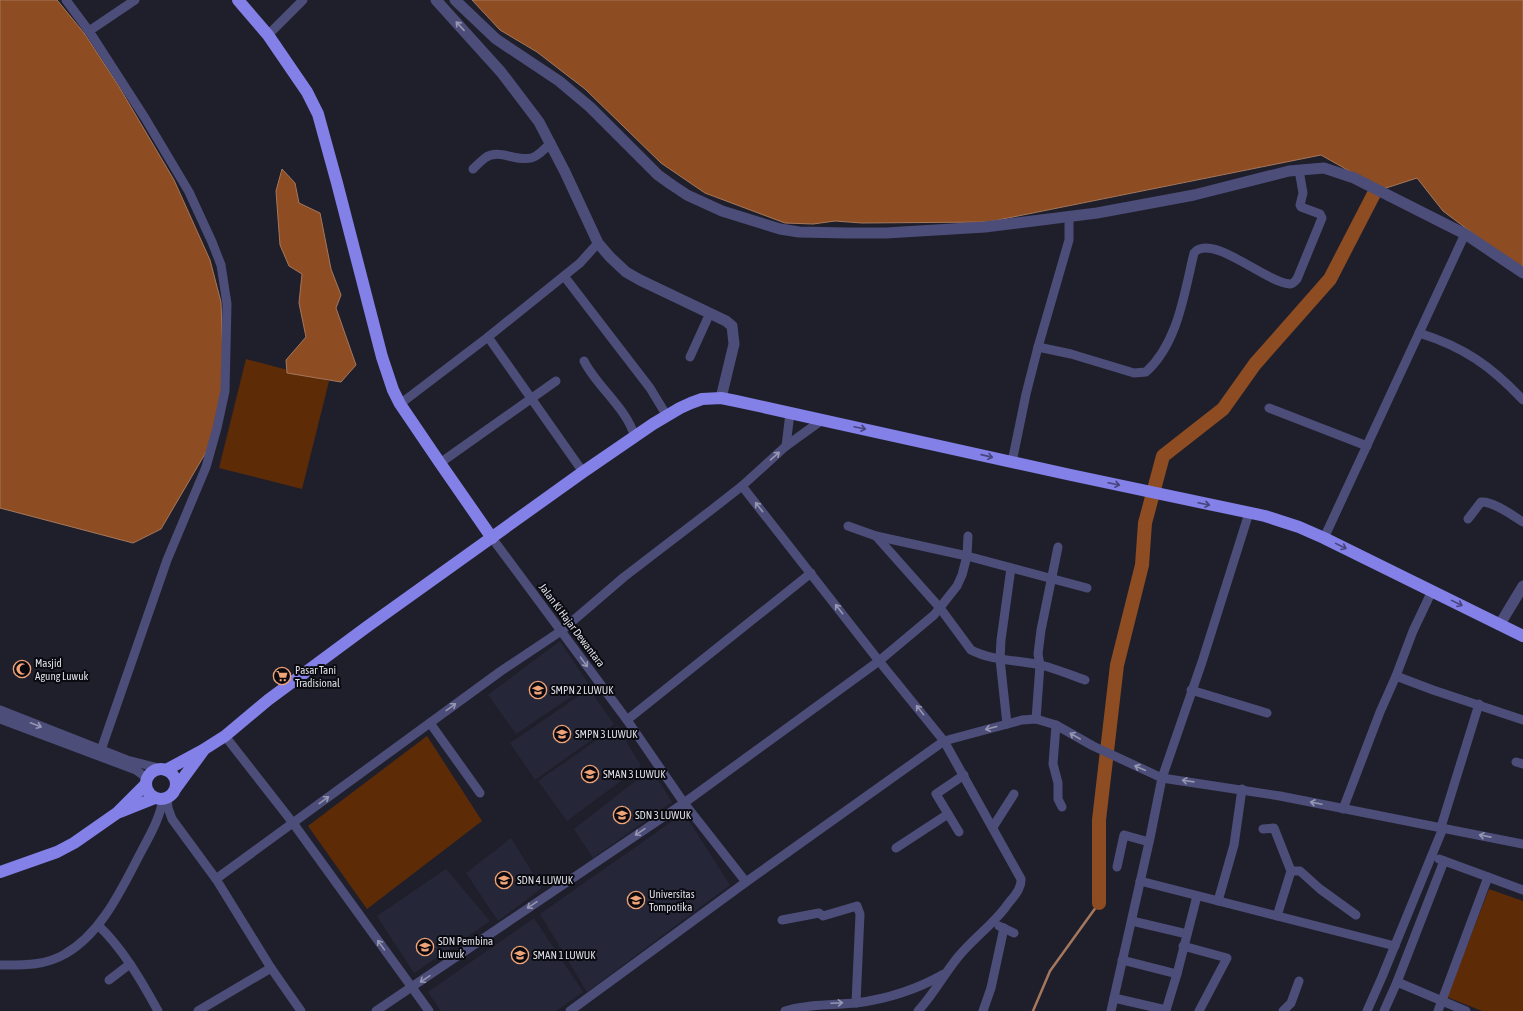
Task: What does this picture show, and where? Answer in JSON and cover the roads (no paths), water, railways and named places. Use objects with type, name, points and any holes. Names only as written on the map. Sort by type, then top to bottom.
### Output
[{"type":"highway","points":[[238,0],[268,36],[307,92],[318,114],[382,357],[393,390],[400,404],[492,538]]},
{"type":"highway","points":[[0,872],[57,852],[90,833],[117,813],[147,783],[151,773],[164,769],[204,750],[225,736],[268,700],[368,626],[583,472],[667,416],[691,403],[702,399],[721,398],[1281,520],[1324,538],[1523,636]]},
{"type":"highway","points":[[117,813],[171,796],[204,750]]},
{"type":"highway","points":[[164,769],[170,772],[176,779],[176,788]]},
{"type":"highway","points":[[147,783],[148,791],[162,798]]},
{"type":"street","points":[[66,0],[89,31],[145,118],[189,192],[204,222],[221,265],[226,304],[225,391],[217,428],[206,467],[166,560],[101,750]]},
{"type":"street","points":[[89,31],[135,0]]},
{"type":"street","points":[[268,36],[303,0]]},
{"type":"street","points":[[436,0],[484,52],[517,91],[539,122],[565,172],[598,243],[610,257],[626,272],[640,280],[726,320],[732,326],[734,335],[732,354],[721,398]]},
{"type":"street","points":[[455,0],[496,40],[565,85],[590,107],[658,174],[672,185],[687,195],[722,211],[766,226],[799,232],[840,233],[886,233],[985,227],[1097,213],[1194,195],[1271,175],[1299,170],[1324,168],[1354,178],[1464,234],[1523,273]]},
{"type":"street","points":[[484,52],[491,48],[496,40]]},
{"type":"street","points":[[473,169],[486,157],[497,154],[524,159],[532,158],[551,144]]},
{"type":"street","points":[[1038,347],[1070,354],[1134,373],[1146,372],[1162,352],[1170,338],[1177,322],[1194,253],[1201,248],[1226,253],[1280,282],[1290,284],[1294,283],[1322,218],[1320,214],[1301,207],[1300,204],[1303,193],[1299,170]]},
{"type":"street","points":[[1012,462],[1026,394],[1038,347],[1069,240],[1069,217]]},
{"type":"street","points":[[1324,538],[1464,234]]},
{"type":"street","points":[[400,404],[488,338],[564,276],[598,243]]},
{"type":"street","points":[[564,276],[650,388],[667,416]]},
{"type":"street","points":[[690,357],[710,313]]},
{"type":"street","points":[[1419,333],[1439,339],[1461,349],[1481,361],[1504,380],[1523,400]]},
{"type":"street","points":[[488,338],[583,472]]},
{"type":"street","points":[[584,361],[588,369],[604,387],[632,427],[635,437]]},
{"type":"street","points":[[440,463],[556,381]]},
{"type":"street","points":[[1269,408],[1366,446]]},
{"type":"street","points":[[786,446],[790,413]]},
{"type":"street","points":[[216,879],[430,722],[501,671],[561,631],[624,577],[742,486],[786,446],[822,420]]},
{"type":"street","points":[[742,486],[879,661],[944,741],[1019,874],[1022,882],[1019,889],[993,922],[967,947],[918,1011]]},
{"type":"street","points":[[1468,518],[1477,505],[1484,501],[1523,522]]},
{"type":"street","points":[[1111,1011],[1132,921],[1162,778],[1249,513]]},
{"type":"street","points":[[848,526],[876,536],[967,556],[1087,588]]},
{"type":"street","points":[[876,536],[940,608],[971,650],[978,654],[1000,659],[1040,665],[1085,680]]},
{"type":"street","points":[[376,1011],[684,803],[879,661],[934,615],[957,586],[962,575],[967,556],[968,536]]},
{"type":"street","name":"Jalan Ki Hajar Dewantara","points":[[492,538],[627,720],[684,803],[746,882]]},
{"type":"street","points":[[1036,719],[1040,665],[1039,648],[1050,579],[1058,547]]},
{"type":"street","points":[[1007,724],[1000,659],[1011,568]]},
{"type":"street","points":[[627,720],[811,573]]},
{"type":"street","points":[[1500,624],[1523,586]]},
{"type":"street","points":[[1343,809],[1413,631],[1432,591]]},
{"type":"street","points":[[1396,676],[1523,720]]},
{"type":"street","points":[[1191,690],[1267,712]]},
{"type":"street","points":[[1367,1011],[1432,856],[1480,704]]},
{"type":"street","points":[[0,710],[134,762],[164,769]]},
{"type":"street","points":[[0,719],[136,770],[144,776],[147,783]]},
{"type":"street","points":[[570,1011],[746,882],[944,741],[1022,720],[1036,719],[1056,725],[1093,746],[1162,778],[1242,789],[1523,844]]},
{"type":"street","points":[[430,722],[480,794]]},
{"type":"street","points":[[1056,725],[1053,764],[1058,783],[1058,799],[1062,807]]},
{"type":"street","points":[[225,736],[292,824],[429,1011]]},
{"type":"street","points":[[959,832],[936,794],[964,775]]},
{"type":"street","points":[[1218,901],[1234,845],[1242,789]]},
{"type":"street","points":[[993,828],[1014,794]]},
{"type":"street","points":[[162,798],[168,808],[172,820],[216,879],[271,968],[301,1011]]},
{"type":"street","points":[[0,965],[32,964],[54,960],[75,948],[98,925],[125,882],[156,823],[162,798]]},
{"type":"street","points":[[896,848],[948,814]]},
{"type":"street","points":[[1263,829],[1274,828],[1291,871],[1277,916]]},
{"type":"street","points":[[1117,867],[1124,835],[1149,842]]},
{"type":"street","points":[[1432,856],[1523,890]]},
{"type":"street","points":[[1384,1011],[1397,982],[1444,861]]},
{"type":"street","points":[[1291,871],[1300,871],[1320,889],[1356,915]]},
{"type":"street","points":[[1438,1011],[1488,877]]},
{"type":"street","points":[[1140,882],[1395,946]]},
{"type":"street","points":[[1114,998],[1166,1010],[1197,896]]},
{"type":"street","points":[[782,920],[819,913],[823,916],[857,906],[860,914],[856,1003]]},
{"type":"street","points":[[1132,921],[1186,934]]},
{"type":"street","points":[[993,922],[1014,933]]},
{"type":"street","points":[[98,925],[109,936],[130,964],[158,1011]]},
{"type":"street","points":[[983,1011],[991,988],[1004,928]]},
{"type":"street","points":[[1183,946],[1228,958],[1198,1011]]},
{"type":"street","points":[[1122,960],[1177,974]]},
{"type":"street","points":[[109,980],[130,964]]},
{"type":"street","points":[[198,1011],[271,968]]},
{"type":"street","points":[[785,1011],[812,1005],[856,1003],[903,993],[927,984],[946,973]]},
{"type":"street","points":[[1283,1011],[1291,1003],[1299,981]]},
{"type":"street","points":[[1397,982],[1466,1011]]},
{"type":"waterway","points":[[1099,903],[1099,820],[1117,665],[1142,565],[1145,523],[1163,456],[1223,409],[1255,364],[1330,279],[1378,186]]},
{"type":"waterway","points":[[1033,1011],[1050,971],[1099,903]]},
{"type":"place","name":"Masjid Agung Luwuk","points":[[22,669]]},
{"type":"place","name":"Pasar Tani Tradisional","points":[[282,676]]},
{"type":"place","name":"SMPN 2 LUWUK","points":[[538,690]]},
{"type":"place","name":"SMPN 3 LUWUK","points":[[562,734]]},
{"type":"place","name":"SMAN 3 LUWUK","points":[[590,774]]},
{"type":"place","name":"SDN 3 LUWUK","points":[[622,815]]},
{"type":"place","name":"SDN 4 LUWUK","points":[[504,880]]},
{"type":"place","name":"Universitas Tompotika","points":[[636,900]]},
{"type":"place","name":"SDN Pembina Luwuk","points":[[425,947]]},
{"type":"place","name":"SMAN 1 LUWUK","points":[[520,955]]}]
